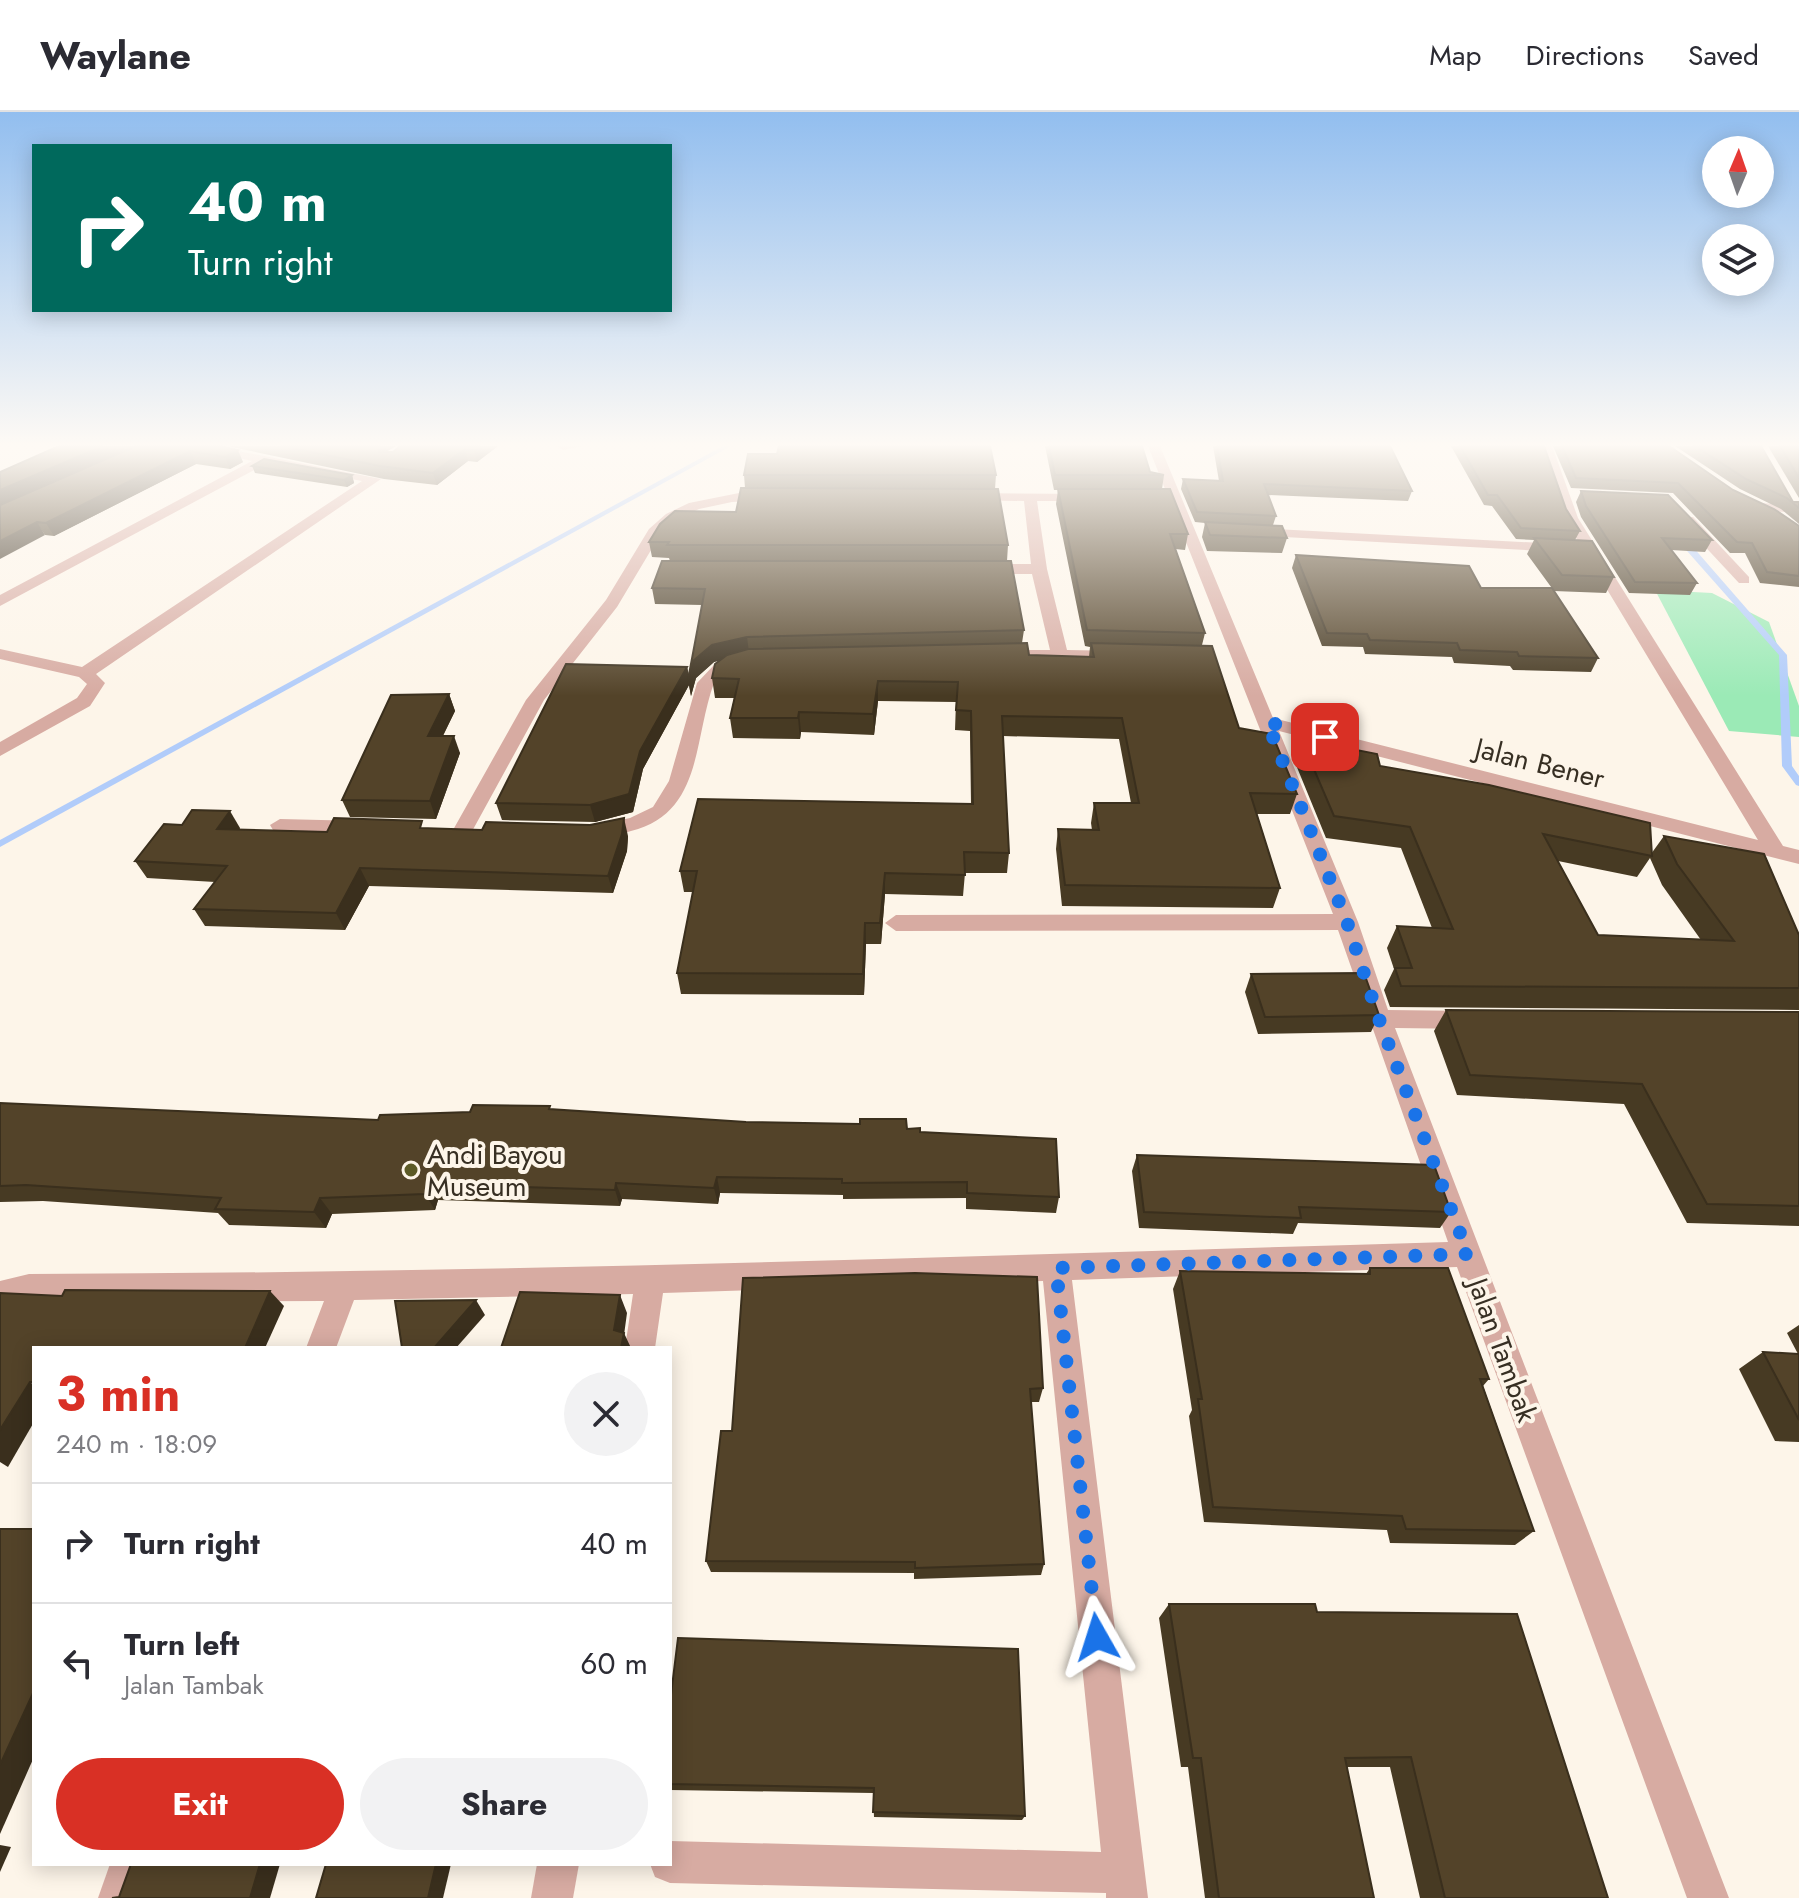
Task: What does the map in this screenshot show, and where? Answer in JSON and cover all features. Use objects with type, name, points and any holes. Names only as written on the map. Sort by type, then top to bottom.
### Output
[{"type":"street","points":[[0,601],[134,529]]},
{"type":"street","points":[[85,673],[299,529]]},
{"type":"street","points":[[493,831],[456,830],[547,681],[643,569],[650,537],[658,529]]},
{"type":"street","points":[[1034,529],[1039,569],[1059,654]]},
{"type":"street","name":"Jalan Tambak","points":[[1195,529],[1227,658],[1267,722],[1347,922],[1379,1019],[1708,1898]]},
{"type":"street","points":[[1579,529],[1775,850]]},
{"type":"street","points":[[1697,529],[1744,580]]},
{"type":"street","points":[[1234,531],[1593,550]]},
{"type":"street","points":[[961,569],[1039,569]]},
{"type":"street","points":[[0,654],[85,673],[96,683],[84,702],[0,750]]},
{"type":"street","points":[[982,656],[1139,656]]},
{"type":"street","points":[[580,832],[618,828],[660,811],[673,796],[712,673],[733,664],[765,661]]},
{"type":"street","name":"Jalan Bener","points":[[1267,722],[1799,857]]},
{"type":"street","points":[[280,825],[387,828]]},
{"type":"street","points":[[896,923],[1347,922]]},
{"type":"street","points":[[1379,1019],[1495,1020]]},
{"type":"street","points":[[0,1295],[29,1288],[344,1287],[650,1280],[1468,1254]]},
{"type":"street","points":[[672,1862],[1125,1885],[1056,1268]]},
{"type":"street","points":[[640,1346],[650,1280]]},
{"type":"street","points":[[322,1346],[344,1287]]},
{"type":"street","points":[[119,1898],[130,1866]]},
{"type":"street","points":[[552,1898],[558,1866]]},
{"type":"green space","points":[[1655,590],[1712,593],[1769,622],[1799,706],[1799,737],[1729,731]]},
{"type":"building","points":[[0,529],[23,529],[0,541]]},
{"type":"building","points":[[657,529],[1005,529],[1008,545],[667,545],[669,542],[649,542]]},
{"type":"building","points":[[1066,529],[1186,529],[1188,534],[1170,534],[1205,633],[1087,630]]},
{"type":"building","points":[[1208,529],[1283,529],[1287,538],[1210,535]]},
{"type":"building","points":[[1601,529],[1702,529],[1712,540],[1662,538],[1697,583],[1635,582]]},
{"type":"building","points":[[1724,529],[1799,529],[1799,576],[1767,572],[1752,543],[1737,542]]},
{"type":"building","points":[[1534,538],[1592,541],[1614,577],[1562,575]]},
{"type":"building","points":[[1296,555],[1469,566],[1481,588],[1552,588],[1598,658],[1519,656],[1517,652],[1460,650],[1457,643],[1370,640],[1367,634],[1327,633]]},
{"type":"building","points":[[662,561],[1011,561],[1024,630],[747,637],[712,645],[693,661],[688,680],[705,589],[652,588]]},
{"type":"building","points":[[1027,643],[1029,655],[1094,657],[1091,643],[1212,646],[1239,728],[1272,734],[1297,794],[1250,793],[1280,888],[1065,885],[1058,829],[1099,830],[1094,803],[1139,803],[1122,718],[1002,716],[1009,853],[964,852],[965,875],[885,873],[880,923],[865,923],[863,974],[677,973],[697,871],[680,871],[698,799],[973,804],[971,711],[956,710],[958,682],[878,681],[873,714],[799,712],[798,718],[730,718],[739,679],[712,678],[715,664],[727,655],[748,649]]},
{"type":"building","points":[[566,664],[687,667],[640,751],[629,794],[590,805],[496,803]]},
{"type":"building","points":[[449,694],[428,736],[454,736],[430,801],[342,800],[391,695]]},
{"type":"building","points":[[1301,739],[1377,754],[1380,766],[1489,785],[1650,823],[1652,856],[1543,834],[1598,935],[1734,941],[1677,864],[1664,836],[1764,854],[1799,935],[1799,988],[1401,986],[1395,968],[1412,968],[1397,926],[1453,929],[1410,827],[1334,816]]},
{"type":"building","points":[[192,810],[230,811],[217,829],[327,832],[334,818],[422,821],[420,828],[482,830],[486,822],[590,825],[624,818],[608,876],[360,868],[336,913],[194,909],[227,866],[135,861],[164,824],[182,825]]},
{"type":"building","points":[[1364,973],[1379,1015],[1265,1017],[1251,974]]},
{"type":"building","points":[[1446,1010],[1799,1012],[1799,1206],[1707,1204],[1642,1084],[1470,1075]]},
{"type":"building","points":[[0,1103],[378,1120],[380,1115],[470,1112],[473,1105],[550,1106],[549,1109],[746,1122],[860,1124],[860,1119],[906,1119],[907,1129],[920,1128],[920,1132],[1056,1139],[1059,1197],[967,1193],[967,1182],[842,1183],[842,1179],[717,1177],[714,1188],[616,1183],[615,1190],[428,1184],[425,1194],[320,1198],[314,1212],[215,1209],[221,1198],[26,1185],[0,1186]]},
{"type":"building","points":[[1137,1155],[1434,1165],[1451,1212],[1299,1207],[1301,1218],[1144,1212]]},
{"type":"building","points":[[1370,1268],[1448,1268],[1489,1379],[1480,1379],[1534,1531],[1406,1529],[1402,1516],[1213,1507],[1198,1399],[1202,1399],[1180,1271],[1370,1274]]},
{"type":"building","points":[[915,1273],[1037,1277],[1043,1388],[1030,1389],[1044,1564],[915,1568],[915,1562],[706,1561],[721,1431],[732,1431],[743,1278]]},
{"type":"building","points":[[65,1290],[270,1291],[246,1346],[32,1346],[32,1382],[0,1430],[0,1293],[62,1296]]},
{"type":"building","points":[[520,1292],[620,1295],[614,1330],[624,1333],[621,1346],[502,1346]]},
{"type":"building","points":[[476,1300],[436,1346],[402,1346],[395,1301]]},
{"type":"building","points":[[1763,1352],[1799,1354],[1799,1420]]},
{"type":"building","points":[[0,1529],[32,1529],[32,1695],[0,1765]]},
{"type":"building","points":[[1169,1604],[1315,1604],[1317,1612],[1517,1614],[1608,1898],[1445,1898],[1411,1757],[1345,1758],[1374,1898],[1219,1898],[1201,1758],[1193,1758]]},
{"type":"building","points":[[678,1638],[1018,1649],[1025,1816],[873,1812],[874,1788],[672,1784],[672,1687]]},
{"type":"building","points":[[130,1866],[259,1866],[250,1898],[112,1898],[119,1897]]},
{"type":"building","points":[[325,1866],[436,1866],[428,1898],[316,1898]]},
{"type":"waterway","points":[[0,844],[576,529]]},
{"type":"waterway","points":[[1683,541],[1783,655],[1787,766],[1799,783]]},
{"type":"place","name":"Andi Bayou Museum","points":[[411,1170]]},
{"type":"route","points":[[1097,1637],[1056,1268],[1468,1254],[1379,1019],[1347,922],[1267,722],[1325,737]]}]
